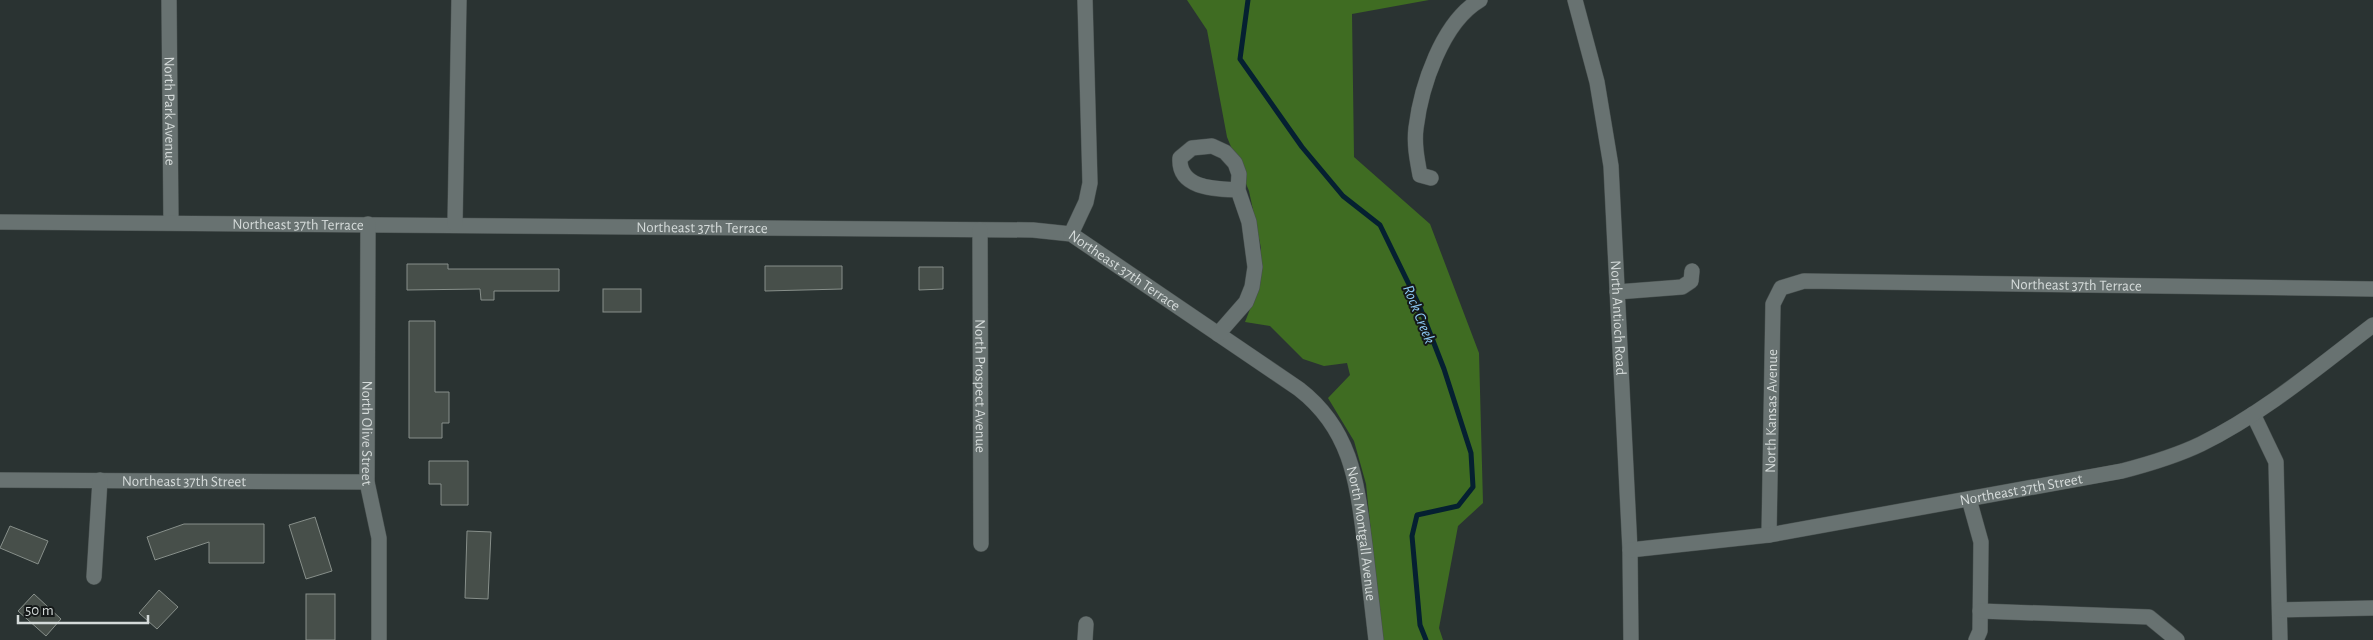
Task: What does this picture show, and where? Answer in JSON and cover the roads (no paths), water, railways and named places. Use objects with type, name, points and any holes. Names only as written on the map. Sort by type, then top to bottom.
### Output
[{"type":"street","name":"North Park Avenue","points":[[169,0],[171,222]]},
{"type":"street","points":[[455,224],[459,0]]},
{"type":"street","points":[[1071,234],[1086,202],[1090,183],[1085,0]]},
{"type":"street","points":[[1431,178],[1420,175],[1416,153],[1416,128],[1424,94],[1431,69],[1454,24],[1470,6],[1480,0]]},
{"type":"street","name":"North Antioch Road","points":[[1575,0],[1597,82],[1611,166],[1630,550],[1632,640]]},
{"type":"street","points":[[1218,334],[1246,302],[1252,286],[1255,267],[1249,222],[1238,190]]},
{"type":"street","name":"Northeast 37th Terrace","points":[[0,222],[455,224],[1032,230],[1071,234],[1316,402],[1337,431]]},
{"type":"street","name":"North Olive Street","points":[[368,224],[367,482],[380,538],[379,640]]},
{"type":"street","name":"North Prospect Avenue","points":[[980,230],[982,544]]},
{"type":"street","points":[[1617,292],[1682,286],[1691,281],[1692,271]]},
{"type":"street","name":"Northeast 37th Terrace","points":[[1781,288],[1804,281],[2373,289]]},
{"type":"street","name":"North Kansas Avenue","points":[[1769,535],[1773,304],[1781,288]]},
{"type":"street","name":"Northeast 37th Street","points":[[1630,550],[1769,535],[2122,471],[2162,460],[2200,444],[2252,414],[2373,325]]},
{"type":"street","points":[[2252,414],[2276,462],[2280,640]]},
{"type":"street","name":"North Montgall Avenue","points":[[1337,431],[1345,445],[1358,487],[1376,640]]},
{"type":"street","name":"Northeast 37th Street","points":[[0,480],[367,482]]},
{"type":"street","points":[[94,577],[100,480]]},
{"type":"street","points":[[1969,499],[1981,542],[1980,631],[1976,640]]},
{"type":"street","points":[[2280,610],[2373,608]]},
{"type":"street","points":[[1980,611],[2150,617],[2176,640]]},
{"type":"street","points":[[1085,640],[1086,624]]},
{"type":"waterway","name":"Rock Creek","points":[[1248,0],[1240,59],[1302,147],[1343,196],[1380,225],[1419,305],[1444,369],[1471,453],[1473,487],[1458,506],[1417,515],[1412,536],[1420,625],[1426,640]]}]
